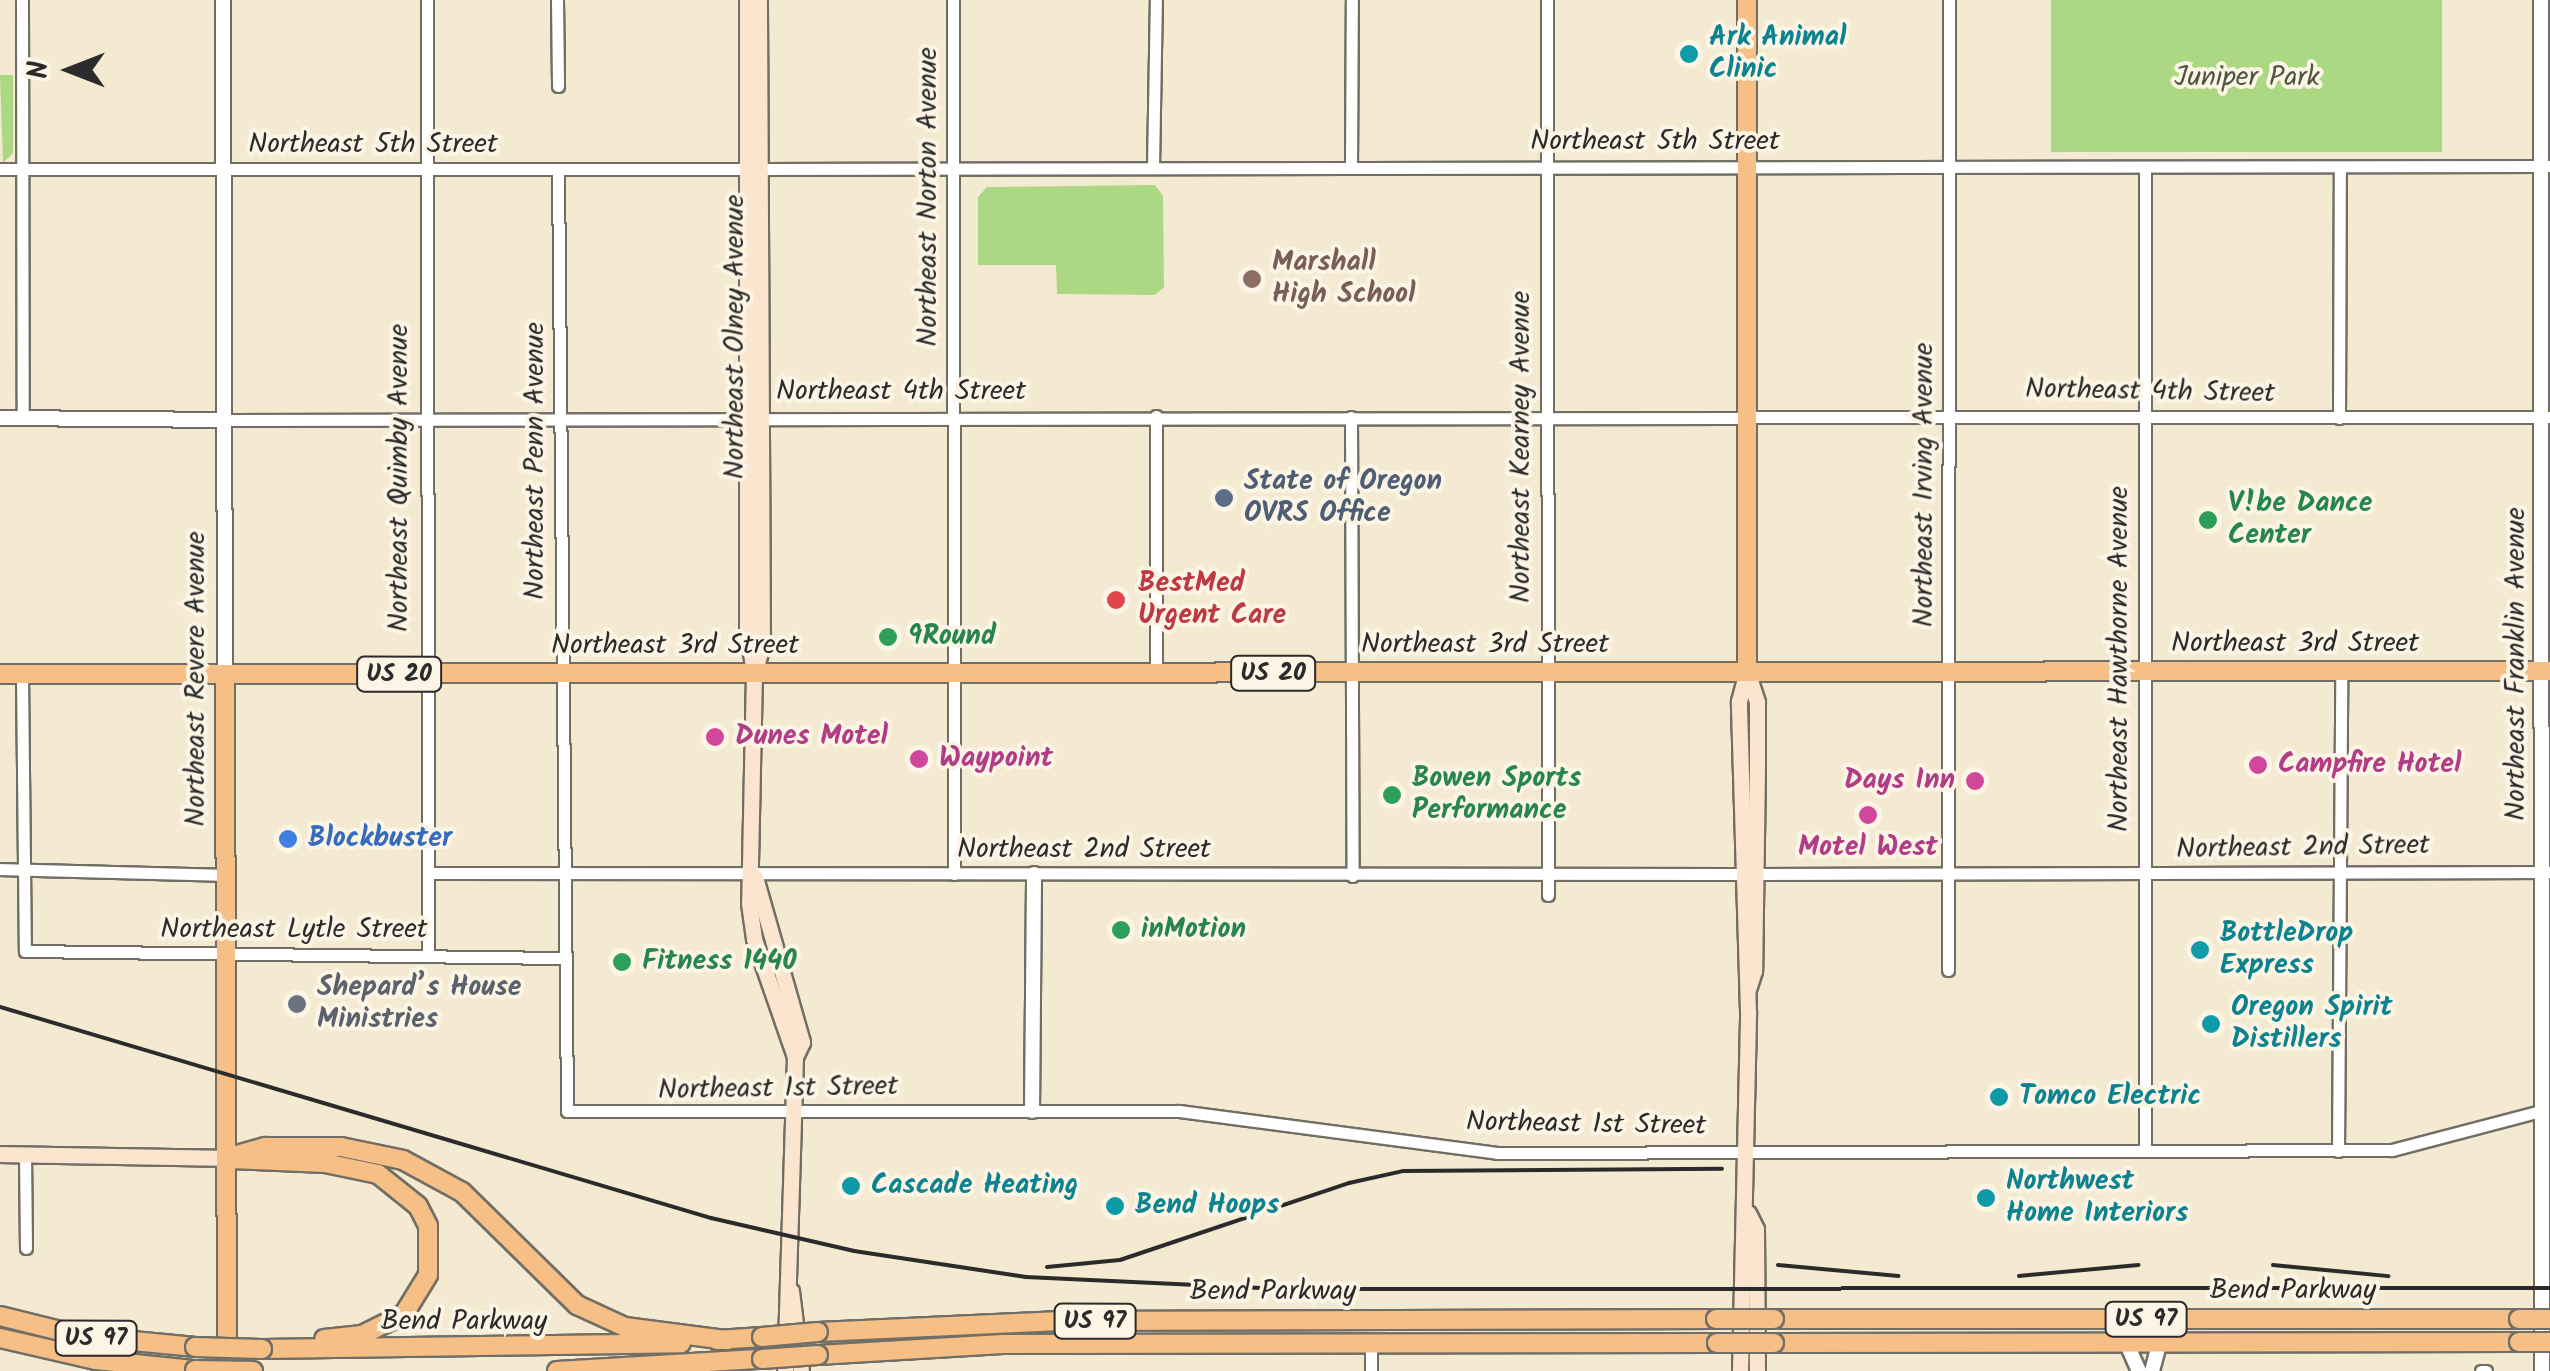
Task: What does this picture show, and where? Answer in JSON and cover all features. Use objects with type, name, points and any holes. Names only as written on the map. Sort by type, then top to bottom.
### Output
[{"type":"main road","name":"Northeast Olney Avenue","points":[[748,0],[754,169]]},
{"type":"main road","name":"Northeast Olney Avenue","points":[[759,0],[754,417],[762,646],[754,674],[754,873],[769,939],[798,1014],[802,1042],[795,1057],[791,1350]]},
{"type":"main road","points":[[1740,1371],[1756,1229],[1748,1213],[1748,874],[1739,702],[1747,672],[1747,0]]},
{"type":"main road","name":"Northeast 3rd Street","points":[[0,674],[2546,672]]},
{"type":"main road","name":"Northeast Revere Avenue","points":[[225,674],[228,1364]]},
{"type":"main road","points":[[226,1158],[265,1147],[341,1146],[403,1160],[462,1192],[577,1305],[626,1327],[727,1340]]},
{"type":"main road","points":[[0,1154],[226,1158],[339,1165],[378,1174],[418,1206],[428,1226],[428,1275],[404,1314],[356,1336],[265,1349]]},
{"type":"main road","points":[[1748,1307],[1757,1371]]},
{"type":"main road","name":"Bend Parkway","points":[[0,1316],[92,1338],[195,1348],[265,1349],[567,1349],[1060,1321],[2519,1319],[2547,1330]]},
{"type":"main road","name":"Bend Parkway","points":[[557,1371],[1003,1344],[2519,1342],[2547,1330]]},
{"type":"main road","name":"US 97","points":[[0,1338],[76,1357],[189,1370],[253,1371]]},
{"type":"main road","points":[[785,1371],[791,1350]]},
{"type":"main road","points":[[791,1350],[801,1371]]},
{"type":"street","points":[[22,0],[22,418]]},
{"type":"street","name":"Northeast Revere Avenue","points":[[223,0],[225,674]]},
{"type":"street","name":"Northeast Quimby Avenue","points":[[427,0],[423,418],[428,955]]},
{"type":"street","points":[[558,0],[558,86]]},
{"type":"street","name":"Northeast Norton Avenue","points":[[954,0],[954,874]]},
{"type":"street","points":[[1153,167],[1156,0]]},
{"type":"street","points":[[1351,167],[1352,0]]},
{"type":"street","name":"Northeast Kearney Avenue","points":[[1547,0],[1548,895]]},
{"type":"street","name":"Northeast Irving Avenue","points":[[1948,970],[1949,0]]},
{"type":"street","name":"Northeast Franklin Avenue","points":[[2541,0],[2546,417],[2546,872],[2541,1111],[2547,1330],[2542,1371]]},
{"type":"street","name":"Northeast 5th Street","points":[[0,169],[2545,166]]},
{"type":"street","name":"Northeast Hawthorne Avenue","points":[[2145,168],[2145,1151]]},
{"type":"street","points":[[2339,418],[2340,168]]},
{"type":"street","name":"Northeast Penn Avenue","points":[[558,170],[567,1112]]},
{"type":"street","points":[[1156,416],[1156,672]]},
{"type":"street","points":[[1351,417],[1353,876]]},
{"type":"street","name":"Northeast 4th Street","points":[[0,418],[2546,417]]},
{"type":"street","points":[[2338,1151],[2341,671]]},
{"type":"street","points":[[22,674],[24,869]]},
{"type":"street","points":[[0,869],[224,875]]},
{"type":"street","name":"Northeast Lytle Street","points":[[24,869],[25,951],[563,958]]},
{"type":"street","name":"Northeast 2nd Street","points":[[428,872],[1949,876],[2546,872]]},
{"type":"street","points":[[1032,1112],[1034,874]]},
{"type":"street","name":"Northeast 1st Street","points":[[567,1112],[1210,1113],[1497,1153],[2338,1151],[2418,1147],[2541,1111]]},
{"type":"street","points":[[25,1154],[26,1248]]},
{"type":"street","points":[[2126,1342],[2139,1371]]},
{"type":"street","points":[[2152,1371],[2160,1342]]},
{"type":"street","points":[[1371,1344],[1371,1371]]},
{"type":"green space","name":"Juniper Park","points":[[2051,0],[2442,0],[2442,152],[2051,152]]},
{"type":"green space","points":[[0,75],[13,75],[13,153],[3,163]]},
{"type":"green space","points":[[1155,185],[1163,196],[1164,287],[1155,295],[1057,294],[1056,265],[978,265],[978,197],[987,187]]},
{"type":"railway","points":[[0,1007],[711,1218],[854,1251],[1026,1277],[1277,1289],[2550,1288]]},
{"type":"railway","points":[[1047,1267],[1120,1260],[1349,1183],[1403,1171],[1722,1169]]},
{"type":"railway","points":[[1778,1265],[1898,1276]]},
{"type":"railway","points":[[2019,1276],[2138,1265]]},
{"type":"railway","points":[[2273,1265],[2388,1276]]},
{"type":"place","name":"Ark Animal Clinic","points":[[1689,54]]},
{"type":"place","name":"Marshall High School","points":[[1252,279]]},
{"type":"place","name":"State of Oregon OVRS Office","points":[[1224,498]]},
{"type":"place","name":"V!be Dance Center","points":[[2208,520]]},
{"type":"place","name":"BestMed Urgent Care","points":[[1116,600]]},
{"type":"place","name":"9Round","points":[[888,637]]},
{"type":"place","name":"Dunes Motel","points":[[715,737]]},
{"type":"place","name":"Waypoint","points":[[919,759]]},
{"type":"place","name":"Campfire Hotel","points":[[2258,765]]},
{"type":"place","name":"Days Inn","points":[[1975,781]]},
{"type":"place","name":"Bowen Sports Performance","points":[[1392,795]]},
{"type":"place","name":"Motel West","points":[[1868,815]]},
{"type":"place","name":"Blockbuster","points":[[288,839]]},
{"type":"place","name":"inMotion","points":[[1121,930]]},
{"type":"place","name":"BottleDrop Express","points":[[2200,950]]},
{"type":"place","name":"Fitness 1440","points":[[622,962]]},
{"type":"place","name":"Shepard’s House Ministries","points":[[297,1004]]},
{"type":"place","name":"Oregon Spirit Distillers","points":[[2211,1024]]},
{"type":"place","name":"Tomco Electric","points":[[1999,1097]]},
{"type":"place","name":"Cascade Heating","points":[[851,1186]]},
{"type":"place","name":"Northwest Home Interiors","points":[[1986,1198]]},
{"type":"place","name":"Bend Hoops","points":[[1115,1206]]}]
